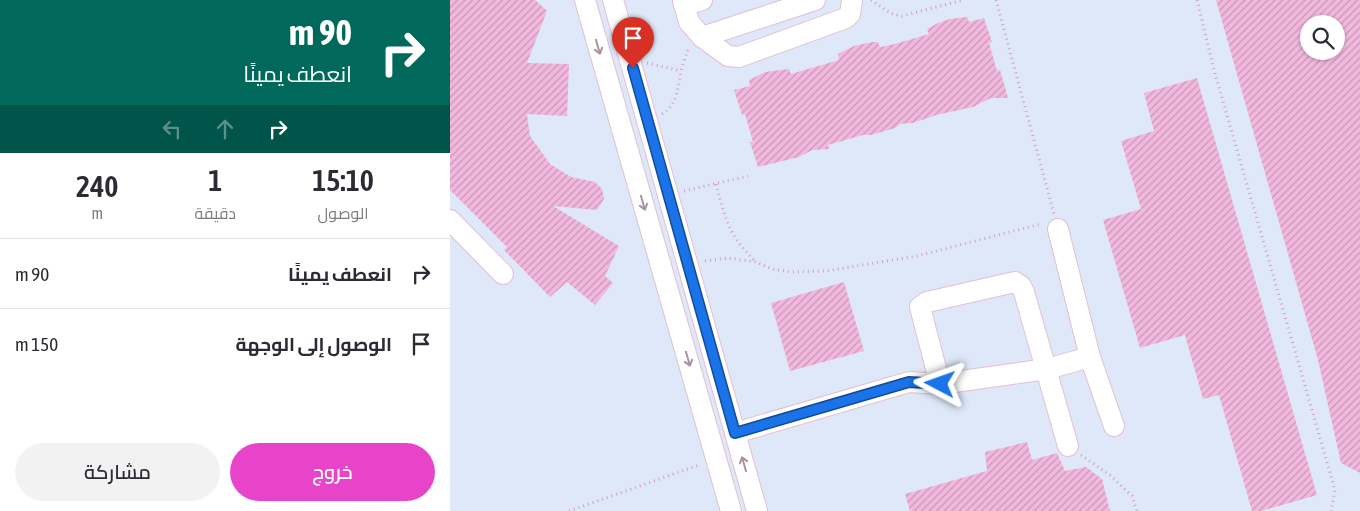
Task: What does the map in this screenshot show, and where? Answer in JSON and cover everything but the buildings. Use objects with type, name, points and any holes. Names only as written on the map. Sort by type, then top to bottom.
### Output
[{"type":"street","points":[[585,0],[730,506],[755,503],[613,0]]},
{"type":"street","points":[[698,33],[815,0]]},
{"type":"street","points":[[690,2],[689,22],[698,33],[728,56],[739,57],[846,18],[850,14],[852,0]]},
{"type":"street","points":[[450,220],[503,274]]},
{"type":"street","points":[[1057,225],[1090,357],[1114,426]]},
{"type":"street","points":[[940,384],[920,307],[927,302],[1015,282],[1021,286],[1024,292],[1068,446]]},
{"type":"street","points":[[735,433],[909,382],[940,384],[1047,369],[1090,357]]},
{"type":"path","points":[[871,0],[890,13],[902,16],[963,0]]},
{"type":"path","points":[[687,263],[728,258],[756,262],[772,269],[790,272],[826,271],[917,256],[1057,225],[996,0]]},
{"type":"path","points":[[1197,0],[1214,70],[1335,490],[1331,511]]},
{"type":"path","points":[[647,118],[664,113],[670,108],[677,91],[681,71],[698,33]]},
{"type":"path","points":[[633,68],[647,63],[681,71]]},
{"type":"path","points":[[668,195],[748,176]]},
{"type":"path","points":[[716,184],[726,222],[742,248],[756,262]]},
{"type":"path","points":[[1068,446],[1111,476],[1132,496],[1137,511]]},
{"type":"path","points":[[569,511],[716,459]]},
{"type":"shaded area","points":[[450,0],[1360,0],[1360,511],[450,511]]},
{"type":"route","points":[[633,68],[735,433],[909,382],[940,384]]}]
